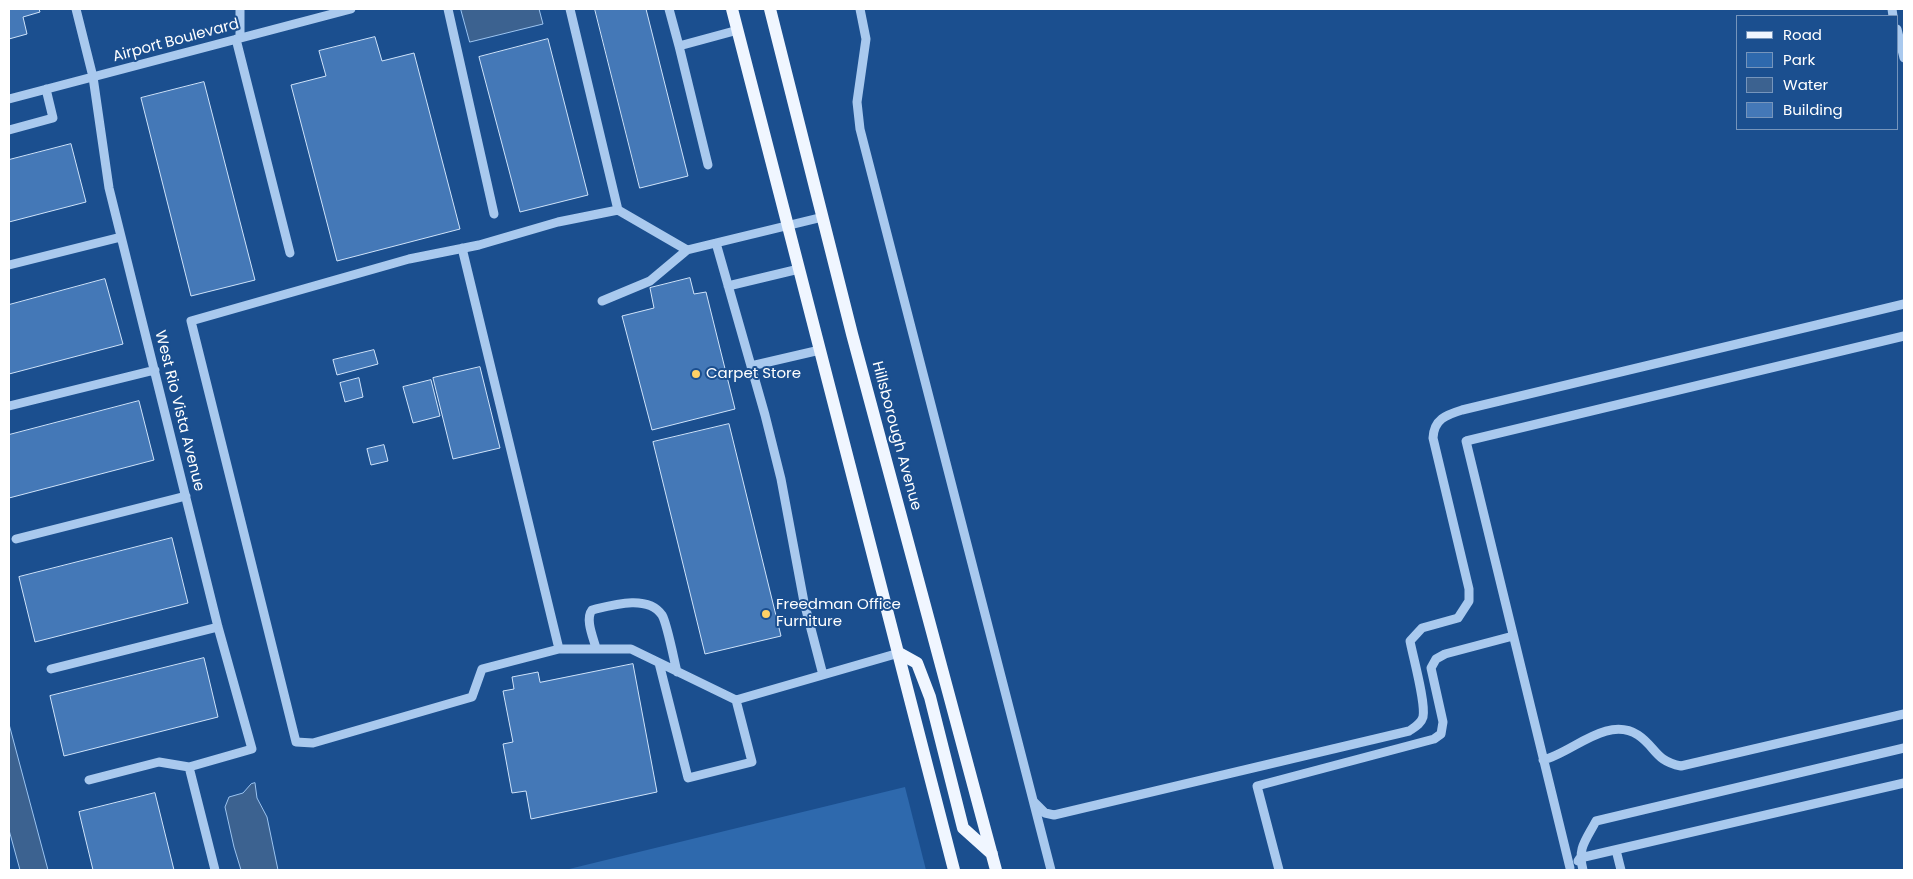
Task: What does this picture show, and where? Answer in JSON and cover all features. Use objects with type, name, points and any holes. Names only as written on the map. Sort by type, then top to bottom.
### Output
[{"type":"main road","points":[[732,9],[954,870]]},
{"type":"main road","name":"Hillsborough Avenue","points":[[770,9],[823,217],[996,870]]},
{"type":"main road","points":[[899,653],[917,664],[930,697],[963,828],[992,854]]},
{"type":"street","name":"West Rio Vista Avenue","points":[[76,9],[93,76],[109,188],[218,626],[252,749],[189,767]]},
{"type":"street","points":[[240,9],[238,39],[290,253]]},
{"type":"street","name":"Airport Boulevard","points":[[9,99],[350,9]]},
{"type":"street","points":[[448,9],[494,214]]},
{"type":"street","points":[[570,9],[618,210]]},
{"type":"street","points":[[669,9],[708,165]]},
{"type":"street","points":[[860,9],[866,39],[857,102],[860,129],[1051,870]]},
{"type":"street","points":[[679,46],[738,30]]},
{"type":"street","points":[[1898,33],[1904,58]]},
{"type":"street","points":[[9,130],[52,118],[46,89]]},
{"type":"street","points":[[687,250],[618,210],[558,222],[462,248],[409,259],[191,321],[296,742],[313,743],[472,697],[482,669],[559,649],[631,649],[736,700],[899,653]]},
{"type":"street","points":[[602,300],[650,280],[687,250],[823,217]]},
{"type":"street","points":[[9,265],[121,237]]},
{"type":"street","points":[[716,243],[765,415],[781,479],[804,602],[823,675]]},
{"type":"street","points":[[462,248],[559,649]]},
{"type":"street","points":[[728,286],[799,269]]},
{"type":"street","points":[[1034,802],[1045,813],[1054,815],[1409,731],[1418,725],[1423,716],[1422,704],[1410,641],[1422,628],[1458,618],[1469,601],[1469,589],[1433,438],[1433,431],[1438,421],[1445,415],[1904,304]]},
{"type":"street","points":[[1904,336],[1466,441],[1568,869],[1580,858],[1904,783]]},
{"type":"street","points":[[751,366],[820,350]]},
{"type":"street","points":[[9,406],[155,370]]},
{"type":"street","points":[[16,539],[186,496]]},
{"type":"street","points":[[596,648],[589,613],[592,610],[640,602],[654,607],[662,616],[677,672]]},
{"type":"street","points":[[51,669],[218,626]]},
{"type":"street","points":[[1279,870],[1257,786],[1434,739],[1441,734],[1443,722],[1431,668],[1436,659],[1445,654],[1513,636]]},
{"type":"street","points":[[658,663],[688,778],[752,762],[736,700]]},
{"type":"street","points":[[1543,760],[1556,757],[1591,735],[1611,730],[1624,730],[1636,734],[1647,742],[1658,756],[1669,764],[1681,766],[1904,714]]},
{"type":"street","points":[[1583,870],[1580,851],[1596,821],[1904,748]]},
{"type":"street","points":[[89,780],[159,762],[189,767],[215,870]]},
{"type":"street","points":[[1616,850],[1620,870]]},
{"type":"green space","points":[[905,787],[926,870],[565,870]]},
{"type":"water","points":[[461,9],[539,9],[543,24],[470,42]]},
{"type":"water","points":[[9,724],[48,870],[20,870],[9,830]]},
{"type":"water","points":[[255,783],[257,798],[267,817],[278,870],[241,870],[234,847],[225,807],[229,797],[243,793],[251,784]]},
{"type":"building","points":[[9,9],[39,9],[40,12],[23,17],[27,34],[9,39]]},
{"type":"building","points":[[595,9],[646,9],[688,176],[640,188]]},
{"type":"building","points":[[375,37],[382,61],[414,53],[460,229],[337,261],[291,85],[326,76],[319,51]]},
{"type":"building","points":[[548,39],[588,195],[520,212],[479,57]]},
{"type":"building","points":[[204,82],[255,280],[191,296],[141,98]]},
{"type":"building","points":[[71,144],[86,202],[9,222],[9,160]]},
{"type":"building","points":[[690,278],[694,294],[706,292],[735,409],[652,430],[622,316],[654,308],[650,288]]},
{"type":"building","points":[[105,279],[123,344],[9,374],[9,305]]},
{"type":"building","points":[[374,350],[378,364],[337,375],[333,360]]},
{"type":"building","points":[[480,367],[500,448],[453,459],[433,378]]},
{"type":"building","points":[[359,378],[363,397],[345,402],[340,383]]},
{"type":"building","points":[[431,380],[440,416],[413,423],[403,387]]},
{"type":"building","points":[[139,401],[154,460],[9,498],[9,435]]},
{"type":"building","points":[[729,424],[781,636],[705,654],[653,442]]},
{"type":"building","points":[[384,445],[388,461],[371,465],[367,449]]},
{"type":"building","points":[[172,538],[188,603],[35,642],[19,577]]},
{"type":"building","points":[[204,658],[218,717],[64,756],[50,696]]},
{"type":"building","points":[[633,664],[657,792],[531,819],[526,791],[512,793],[503,744],[513,742],[503,691],[514,689],[512,677],[538,672],[540,682]]},
{"type":"building","points":[[155,793],[174,870],[93,870],[79,812]]},
{"type":"place","name":"Carpet Store","points":[[696,374]]},
{"type":"place","name":"Freedman Office Furniture","points":[[766,614]]}]
